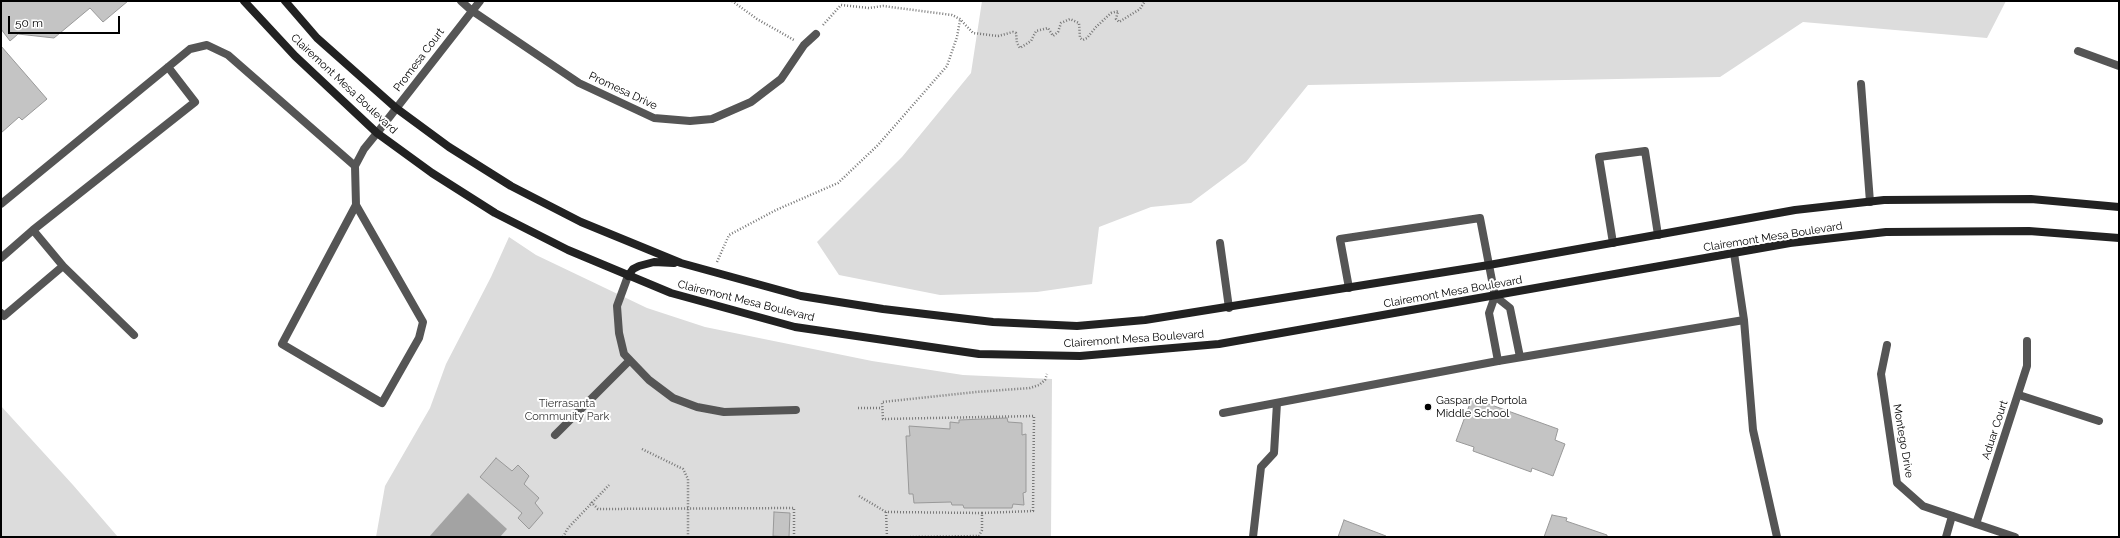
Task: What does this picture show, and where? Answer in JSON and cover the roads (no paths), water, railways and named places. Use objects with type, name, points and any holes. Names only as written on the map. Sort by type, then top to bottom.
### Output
[{"type":"main road","name":"Clairemont Mesa Boulevard","points":[[244,1],[295,56],[377,132],[432,173],[495,213],[568,250],[671,293],[795,327],[979,354],[1080,356],[1219,344],[1800,241],[1886,232],[2023,230],[2119,238]]},
{"type":"main road","name":"Clairemont Mesa Boulevard","points":[[285,1],[317,38],[396,108],[449,147],[511,186],[581,222],[681,263],[801,296],[883,310],[993,322],[1077,326],[1145,320],[1229,308],[1488,265],[1796,210],[1870,202],[2024,199],[2119,207]]},
{"type":"main road","points":[[628,276],[633,269],[654,262],[681,263]]},
{"type":"street","name":"Promesa Drive","points":[[461,1],[471,10],[579,83],[654,118],[690,121],[712,119],[752,102],[781,79],[804,45],[816,34]]},
{"type":"street","name":"Promesa Court","points":[[355,166],[364,149],[471,10],[480,1]]},
{"type":"street","points":[[1,204],[190,49],[207,45],[228,55],[355,166],[356,206],[423,322],[419,338],[382,403],[282,344],[356,206]]},
{"type":"street","points":[[2078,51],[2119,66]]},
{"type":"street","points":[[1,258],[33,230],[195,102],[168,67]]},
{"type":"street","points":[[1861,84],[1870,202]]},
{"type":"street","points":[[1613,243],[1599,157],[1645,151],[1658,235]]},
{"type":"street","points":[[1349,288],[1340,239],[1480,218],[1495,296],[1488,313],[1498,361]]},
{"type":"street","points":[[33,230],[63,266],[134,335]]},
{"type":"street","points":[[1220,243],[1229,308]]},
{"type":"street","points":[[1734,253],[1744,320],[1753,430],[1778,537]]},
{"type":"street","points":[[1,313],[4,316],[63,266]]},
{"type":"street","points":[[628,276],[617,306],[619,333],[624,354],[628,361],[649,380],[673,398],[697,407],[724,412],[796,410]]},
{"type":"street","points":[[1495,296],[1510,308],[1520,357]]},
{"type":"street","points":[[1223,413],[1520,357],[1744,320]]},
{"type":"street","name":"Aduar Court","points":[[1976,524],[2027,366],[2027,341]]},
{"type":"street","name":"Montego Drive","points":[[1887,345],[1881,374],[1897,483],[1923,506],[2015,537]]},
{"type":"street","points":[[555,436],[628,361]]},
{"type":"street","points":[[2018,394],[2099,421]]},
{"type":"street","points":[[1253,537],[1261,467],[1274,453],[1278,403]]},
{"type":"street","points":[[1946,537],[1952,516]]},
{"type":"place","name":"Gaspar de Portola Middle School","points":[[1428,407]]},
{"type":"park label","name":"Tierrasanta Community Park","points":[[567,410]]}]
